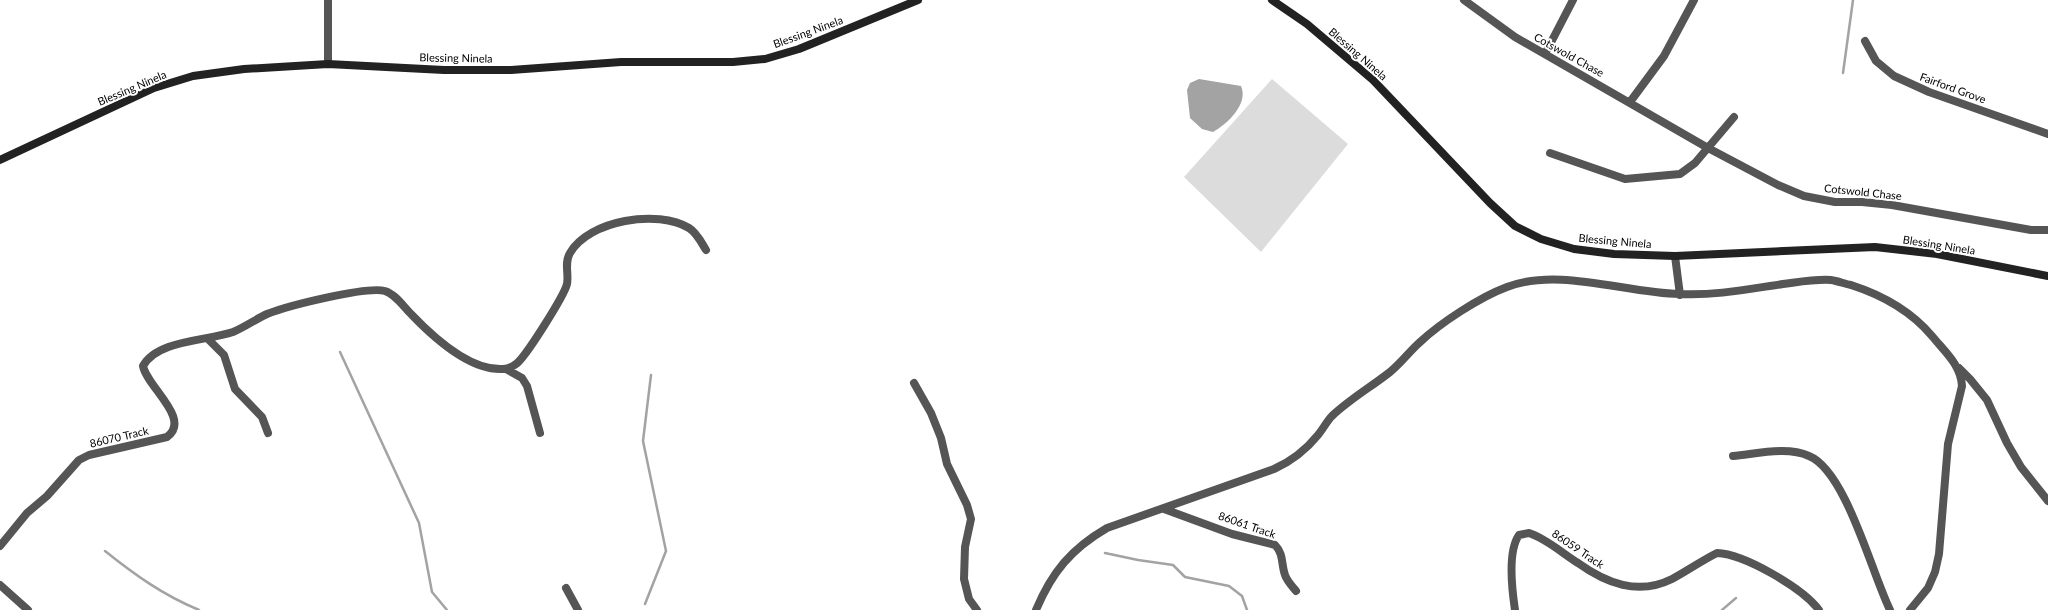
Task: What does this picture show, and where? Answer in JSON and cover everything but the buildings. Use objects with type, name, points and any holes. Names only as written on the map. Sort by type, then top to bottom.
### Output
[{"type":"street","points":[[328,0],[328,64]]},
{"type":"street","name":"Blessing Ninela","points":[[0,160],[154,88],[193,76],[244,69],[328,64],[444,70],[511,70],[621,62],[733,62],[765,59],[799,49],[918,0]]},
{"type":"street","name":"Blessing Ninela","points":[[1272,0],[1307,24],[1373,80],[1490,203],[1515,226],[1542,240],[1574,249],[1614,254],[1675,256],[1875,247],[1937,254],[2048,276]]},
{"type":"street","name":"Cotswold Chase","points":[[1464,0],[1516,37],[1708,148],[1778,185],[1804,196],[1835,202],[1862,202],[1892,205],[2031,230],[2048,230]]},
{"type":"street","points":[[1546,54],[1574,0]]},
{"type":"street","points":[[1630,102],[1664,56],[1694,0]]},
{"type":"street","name":"Fairford Grove","points":[[1865,41],[1876,61],[1894,76],[1929,92],[2048,134]]},
{"type":"street","points":[[1550,153],[1625,179],[1680,174],[1691,167],[1734,117]]},
{"type":"street","points":[[268,433],[262,417],[235,389],[224,355],[208,339],[234,331],[267,314],[348,293],[375,289],[386,292],[397,299],[426,329],[446,346],[474,363],[495,369],[506,369],[517,364],[527,352],[563,295],[567,283],[567,261],[570,253],[591,234],[611,224],[638,219],[660,219],[689,228],[696,234],[706,250]]},
{"type":"street","points":[[1675,256],[1680,294]]},
{"type":"street","points":[[1036,610],[1046,586],[1059,568],[1089,538],[1107,528],[1274,469],[1290,461],[1303,452],[1331,417],[1390,372],[1418,344],[1434,331],[1490,295],[1508,286],[1525,282],[1550,280],[1589,282],[1641,292],[1680,294],[1723,293],[1811,280],[1833,280],[1863,289],[1883,298],[1905,311],[1924,327],[1958,368],[1970,379],[1987,400],[2007,443],[2021,467],[2048,501]]},
{"type":"street","name":"86070 Track","points":[[0,546],[26,513],[47,496],[79,460],[89,454],[168,437],[171,434],[175,423],[174,414],[144,372],[143,366],[147,359],[167,347],[208,339]]},
{"type":"street","points":[[1910,610],[1928,588],[1935,572],[1939,554],[1948,444],[1962,386],[1958,368]]},
{"type":"street","points":[[506,369],[522,378],[527,386],[540,433]]},
{"type":"street","points":[[914,383],[931,413],[941,438],[947,464],[967,505],[971,519],[965,547],[964,579],[969,599],[976,610]]},
{"type":"street","points":[[1733,456],[1795,452],[1809,456],[1819,462],[1831,475],[1842,495],[1890,610]]},
{"type":"street","name":"86061 Track","points":[[1164,509],[1232,534],[1275,545],[1280,550],[1285,575],[1296,591]]},
{"type":"street","name":"86059 Track","points":[[1515,610],[1512,580],[1514,546],[1519,536],[1529,533],[1549,543],[1604,580],[1621,586],[1641,588],[1656,585],[1670,580],[1717,553],[1725,553],[1768,571],[1797,590],[1819,610]]},
{"type":"street","points":[[0,585],[28,610]]},
{"type":"street","points":[[566,588],[578,610]]},
{"type":"shaded area","points":[[1199,79],[1241,86],[1243,93],[1242,100],[1235,113],[1230,119],[1213,132],[1202,129],[1190,118],[1187,90],[1190,83]]},
{"type":"shaded area","points":[[1272,79],[1348,144],[1261,252],[1184,177]]},
{"type":"waterway","points":[[1843,73],[1853,0]]},
{"type":"waterway","points":[[340,352],[419,523],[432,592],[447,610]]},
{"type":"waterway","points":[[645,604],[666,551],[643,441],[651,375]]},
{"type":"waterway","points":[[105,551],[150,584],[173,598],[199,610]]},
{"type":"waterway","points":[[1105,553],[1173,565],[1185,577],[1229,586],[1242,596],[1247,610]]},
{"type":"waterway","points":[[1722,610],[1736,598]]}]
